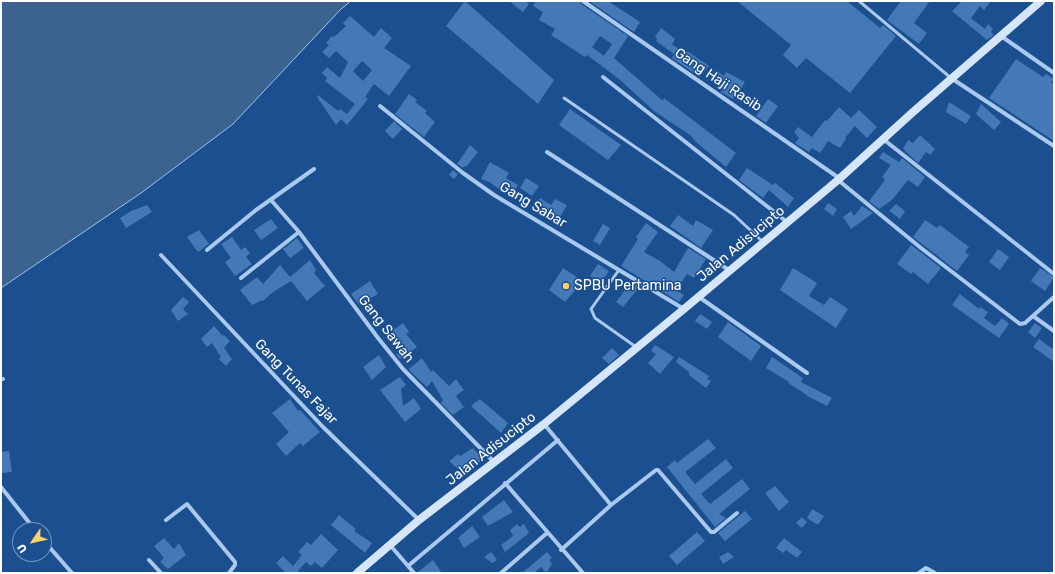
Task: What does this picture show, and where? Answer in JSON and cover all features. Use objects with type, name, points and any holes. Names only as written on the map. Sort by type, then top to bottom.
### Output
[{"type":"main road","name":"Jalan Adisucipto","points":[[357,573],[419,520],[544,424],[699,297],[729,270],[839,179],[951,78],[1041,1]]},
{"type":"street","name":"Gang Haji Rasib","points":[[583,1],[839,179],[921,248],[1020,324],[1025,323],[1033,316]]},
{"type":"street","points":[[1001,36],[1054,73]]},
{"type":"street","points":[[603,77],[788,222]]},
{"type":"street","points":[[951,78],[1054,146]]},
{"type":"street","name":"Gang Sabar","points":[[380,106],[463,173],[494,195],[684,309]]},
{"type":"street","points":[[883,139],[1054,274]]},
{"type":"street","points":[[547,152],[729,270]]},
{"type":"street","points":[[207,250],[271,200],[314,169]]},
{"type":"street","name":"Gang Sawah","points":[[271,200],[299,232],[403,369],[494,462]]},
{"type":"street","points":[[241,278],[299,232]]},
{"type":"street","name":"Gang Tunas Fajar","points":[[161,255],[323,427],[419,520]]},
{"type":"street","points":[[699,297],[806,373]]},
{"type":"street","points":[[1054,297],[1033,316],[1054,331]]},
{"type":"street","points":[[544,424],[611,505]]},
{"type":"street","points":[[408,566],[558,440]]},
{"type":"street","points":[[561,550],[611,505],[656,470],[658,470],[710,532],[714,532],[737,513]]},
{"type":"street","points":[[505,483],[561,550],[583,573]]},
{"type":"street","points":[[1,487],[29,522]]},
{"type":"street","points":[[166,520],[187,504],[235,562],[235,565],[229,573]]},
{"type":"street","points":[[502,573],[547,533]]},
{"type":"street","points":[[390,545],[414,573]]},
{"type":"street","points":[[52,550],[72,573]]},
{"type":"street","points":[[149,560],[161,573]]},
{"type":"street","points":[[919,573],[926,568],[934,573]]},
{"type":"lane","points":[[859,1],[951,78]]},
{"type":"lane","points":[[564,98],[734,215],[764,242]]},
{"type":"lane","points":[[619,270],[591,309],[591,312],[595,318],[636,348]]},
{"type":"water","points":[[1,1],[351,1],[341,9],[233,124],[141,193],[1,288]]},
{"type":"building","points":[[465,1],[554,80],[538,104],[446,26]]},
{"type":"building","points":[[509,1],[525,1],[529,4],[523,12]]},
{"type":"building","points":[[536,1],[580,1],[581,4],[628,36],[614,58],[663,101],[664,98],[736,153],[726,167],[696,142],[690,135],[654,111],[619,79],[587,55],[585,57],[551,35],[555,29],[539,20],[543,12],[533,6]],"holes":[[[600,36],[612,44],[604,56],[592,47]]]},
{"type":"building","points":[[589,1],[608,1],[640,22],[634,32]]},
{"type":"building","points":[[737,1],[847,1],[880,28],[883,25],[896,36],[850,93],[806,58],[797,68],[783,55],[791,45]]},
{"type":"building","points":[[901,1],[930,1],[914,23],[927,33],[919,44],[887,20]]},
{"type":"building","points":[[962,1],[991,1],[984,10],[980,6],[971,18],[985,29],[988,24],[993,29],[991,32],[994,35],[987,40],[952,11]]},
{"type":"building","points":[[350,16],[374,37],[381,28],[392,38],[384,48],[411,66],[389,96],[374,84],[365,97],[368,99],[347,125],[341,119],[336,125],[317,97],[318,95],[338,111],[340,109],[347,114],[355,104],[325,81],[327,78],[322,73],[327,67],[340,78],[348,62],[336,51],[329,58],[322,52],[329,45],[326,43],[332,36],[334,37],[346,26],[343,23]],"holes":[[[362,61],[372,70],[363,81],[353,71]]]},
{"type":"building","points":[[661,28],[675,39],[672,45],[686,52],[687,51],[709,66],[700,77],[672,58],[674,54],[656,41],[657,39],[655,37]]},
{"type":"building","points":[[1016,59],[1043,77],[1046,74],[1054,79],[1051,82],[1054,84],[1054,141],[989,98]]},
{"type":"building","points":[[716,70],[724,76],[726,72],[745,82],[739,93],[737,91],[733,99],[721,92],[725,85],[712,76]]},
{"type":"building","points":[[409,94],[417,100],[415,102],[427,111],[425,113],[435,122],[424,137],[395,114]]},
{"type":"building","points":[[768,99],[778,106],[766,123],[756,116]]},
{"type":"building","points":[[949,102],[971,116],[966,124],[946,112]]},
{"type":"building","points":[[981,104],[1001,122],[994,130],[976,114]]},
{"type":"building","points":[[839,107],[851,118],[859,110],[877,127],[867,138],[855,126],[845,138],[846,139],[840,148],[828,141],[820,153],[812,148],[809,152],[795,143],[799,138],[794,132],[798,127],[812,137],[825,120],[827,121]]},
{"type":"building","points":[[570,109],[621,145],[608,160],[559,125]]},
{"type":"building","points":[[394,121],[402,129],[393,139],[385,131]]},
{"type":"building","points":[[920,135],[935,149],[930,155],[926,152],[918,163],[903,149],[908,140],[913,143]]},
{"type":"building","points":[[470,145],[478,152],[466,167],[464,166],[463,168],[457,164]]},
{"type":"building","points":[[883,152],[899,162],[902,158],[925,177],[918,187],[908,180],[892,200],[879,209],[869,201],[885,180],[882,177],[891,165],[879,158]]},
{"type":"building","points":[[490,162],[509,173],[506,178],[518,185],[511,197],[489,182],[481,179]]},
{"type":"building","points":[[747,168],[773,185],[775,183],[794,198],[788,207],[769,190],[763,198],[739,180]]},
{"type":"building","points":[[453,170],[458,174],[454,179],[449,175]]},
{"type":"building","points":[[526,178],[539,186],[532,196],[520,188]]},
{"type":"building","points":[[540,198],[551,205],[555,199],[567,205],[556,224],[533,211]]},
{"type":"building","points":[[828,203],[837,209],[833,216],[824,209]]},
{"type":"building","points":[[896,204],[905,211],[900,219],[889,211]]},
{"type":"building","points":[[147,205],[152,212],[126,228],[120,218],[131,211]]},
{"type":"building","points":[[862,206],[873,213],[851,229],[843,217],[851,211],[854,216]]},
{"type":"building","points":[[678,215],[693,226],[696,220],[713,230],[701,248],[670,226]]},
{"type":"building","points":[[271,219],[278,228],[261,240],[254,230]]},
{"type":"building","points":[[925,220],[937,228],[940,225],[969,247],[965,252],[969,255],[957,271],[913,237]]},
{"type":"building","points":[[646,223],[658,232],[644,252],[660,261],[674,272],[688,248],[706,259],[694,278],[687,274],[676,290],[684,295],[679,302],[621,266],[638,239],[636,237]]},
{"type":"building","points":[[603,224],[610,228],[600,245],[593,241]]},
{"type":"building","points":[[199,230],[209,244],[198,252],[187,237]]},
{"type":"building","points":[[232,237],[241,250],[245,247],[250,253],[246,257],[252,264],[235,276],[225,262],[231,258],[221,244]]},
{"type":"building","points":[[297,238],[304,248],[290,258],[283,249]]},
{"type":"building","points":[[911,245],[941,268],[928,284],[913,272],[911,274],[897,264]]},
{"type":"building","points":[[998,249],[1009,257],[1000,270],[989,262]]},
{"type":"building","points":[[310,260],[316,270],[314,273],[325,286],[307,301],[291,281],[273,292],[263,301],[262,300],[252,305],[240,290],[257,277],[263,284],[280,265],[290,277]]},
{"type":"building","points":[[598,264],[609,271],[601,282],[590,276]]},
{"type":"building","name":"SPBU Pertamina","points":[[563,268],[583,281],[565,302],[549,290]]},
{"type":"building","points":[[793,268],[817,283],[809,296],[824,305],[830,297],[848,309],[836,328],[780,290]]},
{"type":"building","points":[[1040,268],[1054,277],[1045,291],[1031,281]]},
{"type":"building","points":[[370,281],[378,294],[359,305],[351,294]]},
{"type":"building","points":[[631,282],[640,286],[623,307],[616,302]]},
{"type":"building","points":[[960,294],[979,309],[980,307],[988,312],[984,318],[995,326],[1002,318],[1009,324],[999,338],[952,305]]},
{"type":"building","points":[[183,297],[189,302],[183,309],[188,314],[178,321],[171,310]]},
{"type":"building","points":[[700,314],[712,322],[707,329],[695,321]]},
{"type":"building","points":[[728,322],[761,346],[751,361],[718,337]]},
{"type":"building","points":[[403,323],[409,332],[406,334],[417,347],[400,359],[396,355],[404,347],[392,331]]},
{"type":"building","points":[[1035,323],[1042,328],[1035,338],[1028,332]]},
{"type":"building","points":[[214,326],[230,341],[224,348],[232,359],[226,366],[219,359],[221,357],[212,343],[207,347],[201,339]]},
{"type":"building","points":[[1039,339],[1054,350],[1054,362],[1033,347]]},
{"type":"building","points":[[655,345],[674,357],[660,374],[648,363],[656,354],[651,351]]},
{"type":"building","points":[[612,348],[619,355],[609,364],[602,358]]},
{"type":"building","points":[[379,355],[386,367],[372,380],[363,367]]},
{"type":"building","points":[[679,357],[709,376],[707,379],[711,381],[706,388],[689,375],[689,372],[676,362]]},
{"type":"building","points":[[772,357],[803,378],[801,382],[832,398],[827,406],[807,396],[788,383],[789,382],[766,368]]},
{"type":"building","points":[[422,358],[431,372],[433,370],[449,386],[456,379],[464,390],[456,396],[464,407],[453,415],[441,403],[443,400],[432,381],[427,387],[410,371],[409,369]]},
{"type":"building","points":[[400,377],[406,385],[401,389],[403,406],[414,398],[421,409],[405,422],[380,390]]},
{"type":"building","points":[[290,399],[298,411],[300,410],[320,432],[303,446],[300,443],[286,456],[276,444],[289,432],[272,413]]},
{"type":"building","points":[[480,399],[508,423],[501,433],[471,406]]},
{"type":"building","points":[[708,439],[716,448],[685,472],[695,484],[726,459],[733,468],[701,494],[710,504],[742,479],[750,489],[719,514],[726,518],[715,527],[667,467],[675,460],[677,463]]},
{"type":"building","points":[[473,448],[484,460],[460,471],[449,461],[458,454],[460,456]]},
{"type":"building","points":[[9,451],[12,472],[1,473],[1,452]]},
{"type":"building","points":[[775,486],[789,502],[779,511],[765,493]]},
{"type":"building","points":[[504,500],[513,512],[488,526],[482,517]]},
{"type":"building","points":[[812,509],[824,516],[818,525],[807,518]]},
{"type":"building","points":[[745,511],[752,519],[725,541],[718,533]]},
{"type":"building","points":[[339,515],[356,529],[354,531],[372,543],[365,553],[331,525]]},
{"type":"building","points":[[802,517],[807,522],[802,528],[796,523]]},
{"type":"building","points":[[517,524],[520,527],[524,524],[529,533],[505,552],[501,545],[513,536],[510,530]]},
{"type":"building","points":[[472,526],[480,537],[464,548],[458,538]]},
{"type":"building","points":[[697,532],[705,541],[677,565],[669,556]]},
{"type":"building","points":[[321,534],[338,550],[322,568],[315,562],[311,566],[306,562],[298,571],[300,573],[286,573],[276,563],[283,556],[293,566],[302,555],[298,552],[307,542],[311,545]]},
{"type":"building","points":[[164,538],[174,549],[179,543],[186,555],[168,569],[160,562],[164,558],[154,546]]},
{"type":"building","points":[[784,538],[802,552],[797,558],[786,550],[783,553],[776,548]]},
{"type":"building","points":[[491,552],[497,560],[492,563],[484,557]]},
{"type":"building","points":[[547,552],[552,558],[549,560],[552,564],[546,573],[541,567],[534,573],[522,573]]},
{"type":"building","points":[[728,552],[734,557],[723,564],[719,557]]},
{"type":"building","points":[[433,560],[442,573],[417,573]]},
{"type":"place","name":"SPBU Pertamina","points":[[566,286]]}]
